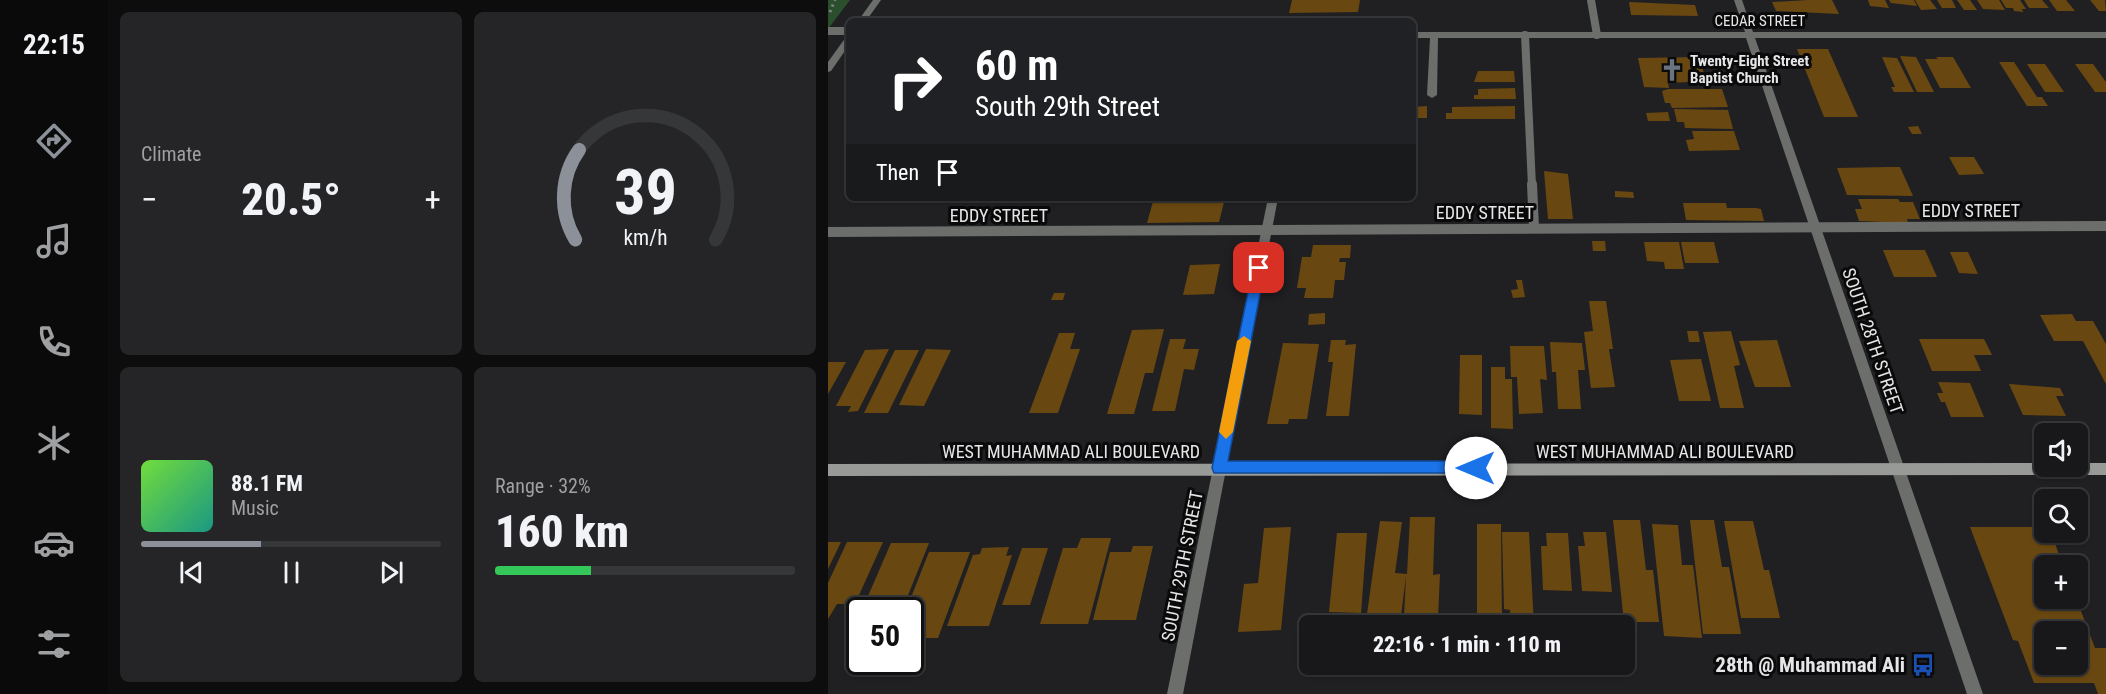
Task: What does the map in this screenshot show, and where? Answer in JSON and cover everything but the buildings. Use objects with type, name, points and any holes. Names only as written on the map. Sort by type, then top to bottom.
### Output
[{"type":"main road","name":"WEST MUHAMMAD ALI BOULEVARD","points":[[828,470],[2106,469]]},
{"type":"street","points":[[864,18],[877,0]]},
{"type":"street","name":"SOUTH 28TH STREET","points":[[1738,0],[1975,694]]},
{"type":"street","name":"CEDAR STREET","points":[[1416,35],[2106,35]]},
{"type":"street","points":[[1432,95],[1434,35]]},
{"type":"street","points":[[828,69],[846,43]]},
{"type":"street","name":"SOUTH 29TH STREET","points":[[1175,694],[1273,201]]},
{"type":"lane","points":[[1591,0],[1597,35]]},
{"type":"lane","points":[[828,31],[846,31]]},
{"type":"lane","points":[[1525,35],[1534,228]]},
{"type":"lane","name":"EDDY STREET","points":[[828,232],[2106,226]]},
{"type":"path","points":[[829,16],[836,0]]},
{"type":"green space","points":[[828,0],[850,0],[828,29]]},
{"type":"slow traffic","points":[[1226,432],[1244,341]]},
{"type":"place","name":"Twenty-Eight Street Baptist Church","points":[[1672,70]]},
{"type":"place","name":"28th @ Muhammad Ali","points":[[1923,665]]},
{"type":"route","points":[[1259,268],[1219,468],[1476,468]]}]
